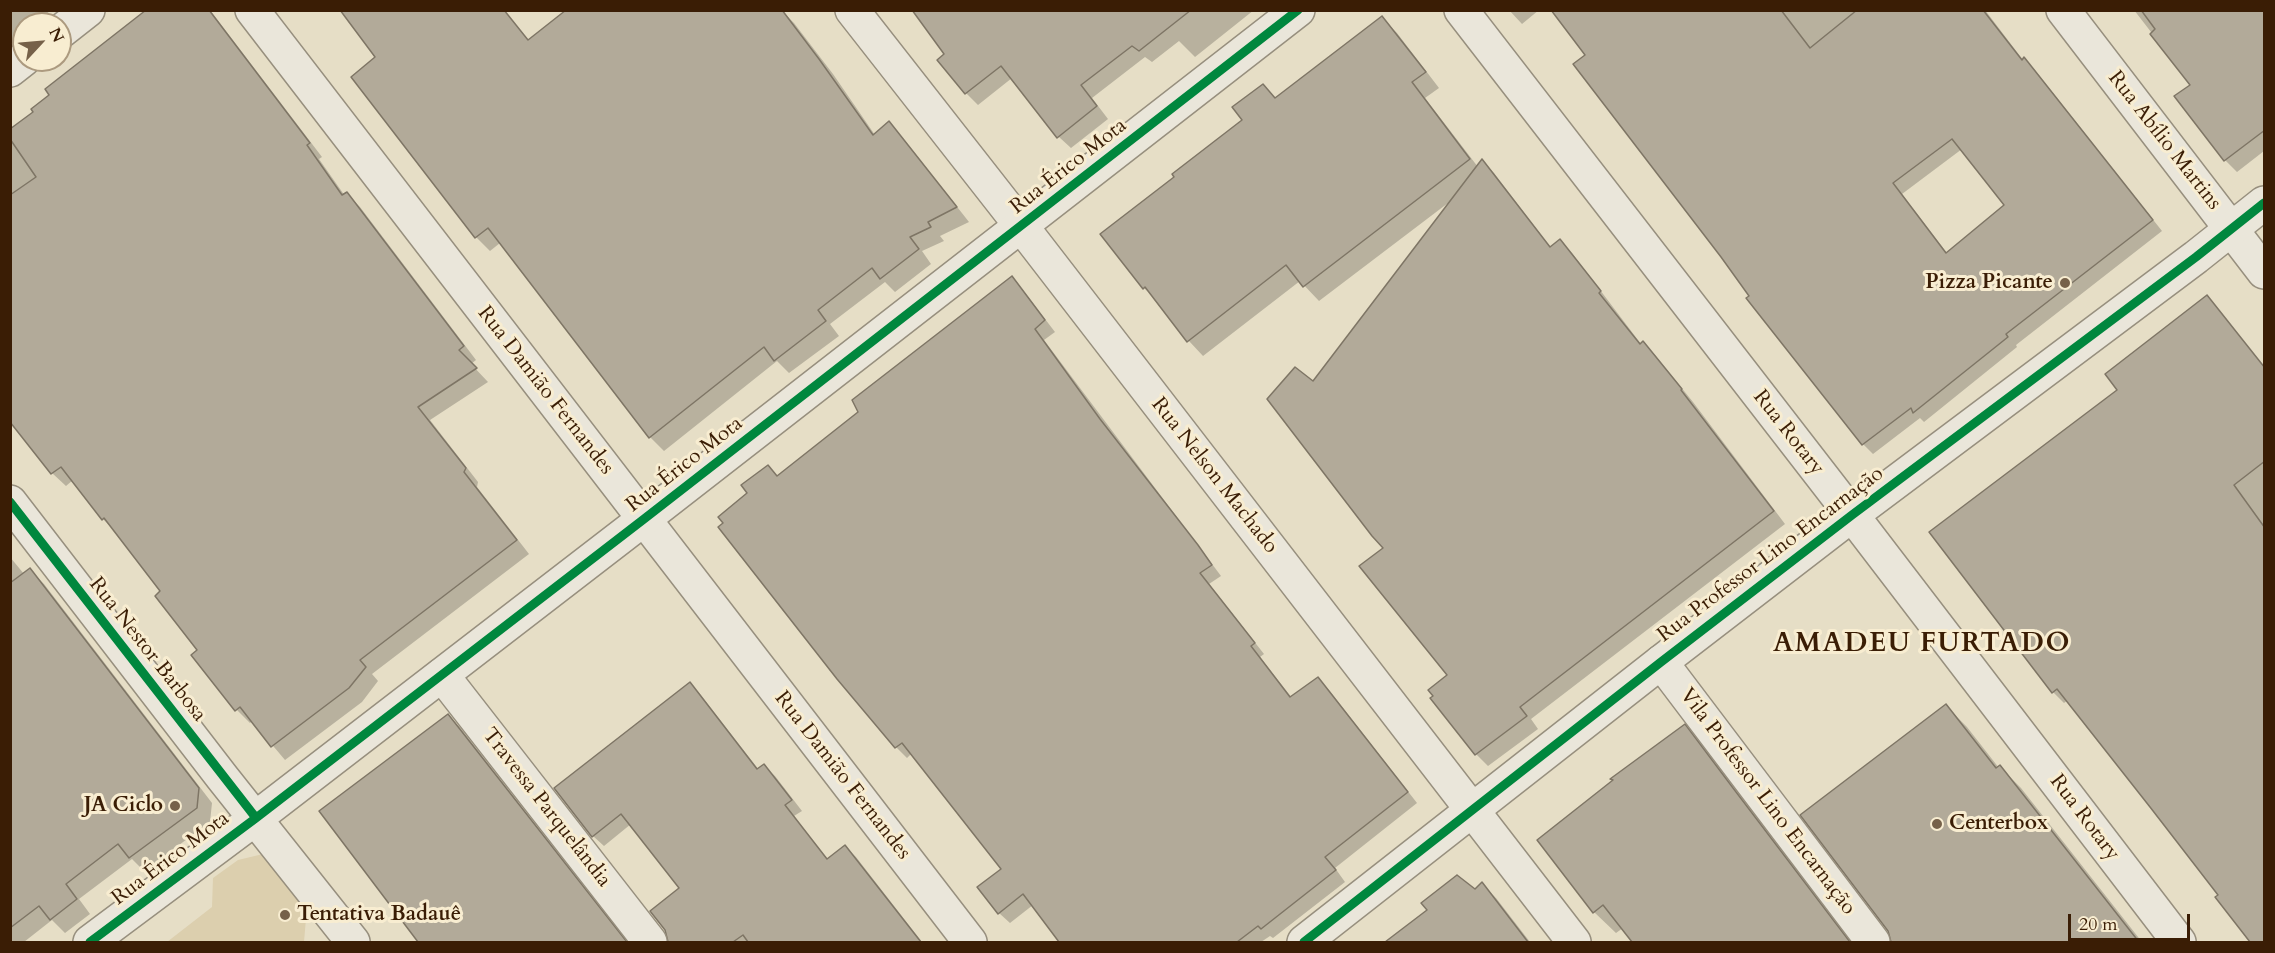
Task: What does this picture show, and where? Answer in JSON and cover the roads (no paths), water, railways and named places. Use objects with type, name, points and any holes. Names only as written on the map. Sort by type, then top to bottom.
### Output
[{"type":"street","points":[[72,23],[88,10]]},
{"type":"street","name":"Rua Damião Fernandes","points":[[252,10],[970,942]]},
{"type":"street","name":"Rua Nelson Machado","points":[[852,10],[1574,942]]},
{"type":"street","name":"Rua Érico Mota","points":[[90,942],[442,675],[1022,227],[1298,10]]},
{"type":"street","name":"Rua Rotary","points":[[1461,10],[2179,942]]},
{"type":"street","name":"Rua Abílio Martins","points":[[2063,10],[2265,272]]},
{"type":"street","name":"Rua Professor Lino Encarnação","points":[[1304,942],[1660,662],[2265,203]]},
{"type":"street","name":"Rua Nestor Barbosa","points":[[10,502],[353,942]]},
{"type":"street","name":"Vila Professor Lino Encarnação","points":[[1660,662],[1873,942]]},
{"type":"street","name":"Travessa Parquelândia","points":[[442,675],[650,942]]},
{"type":"place","name":"Pizza Picante","points":[[2065,283]]},
{"type":"place","name":"JA Ciclo","points":[[175,806]]},
{"type":"place","name":"Centerbox","points":[[1937,824]]},
{"type":"place","name":"Tentativa Badauê","points":[[285,915]]},
{"type":"district","name":"AMADEU FURTADO","points":[[1922,645]]}]
